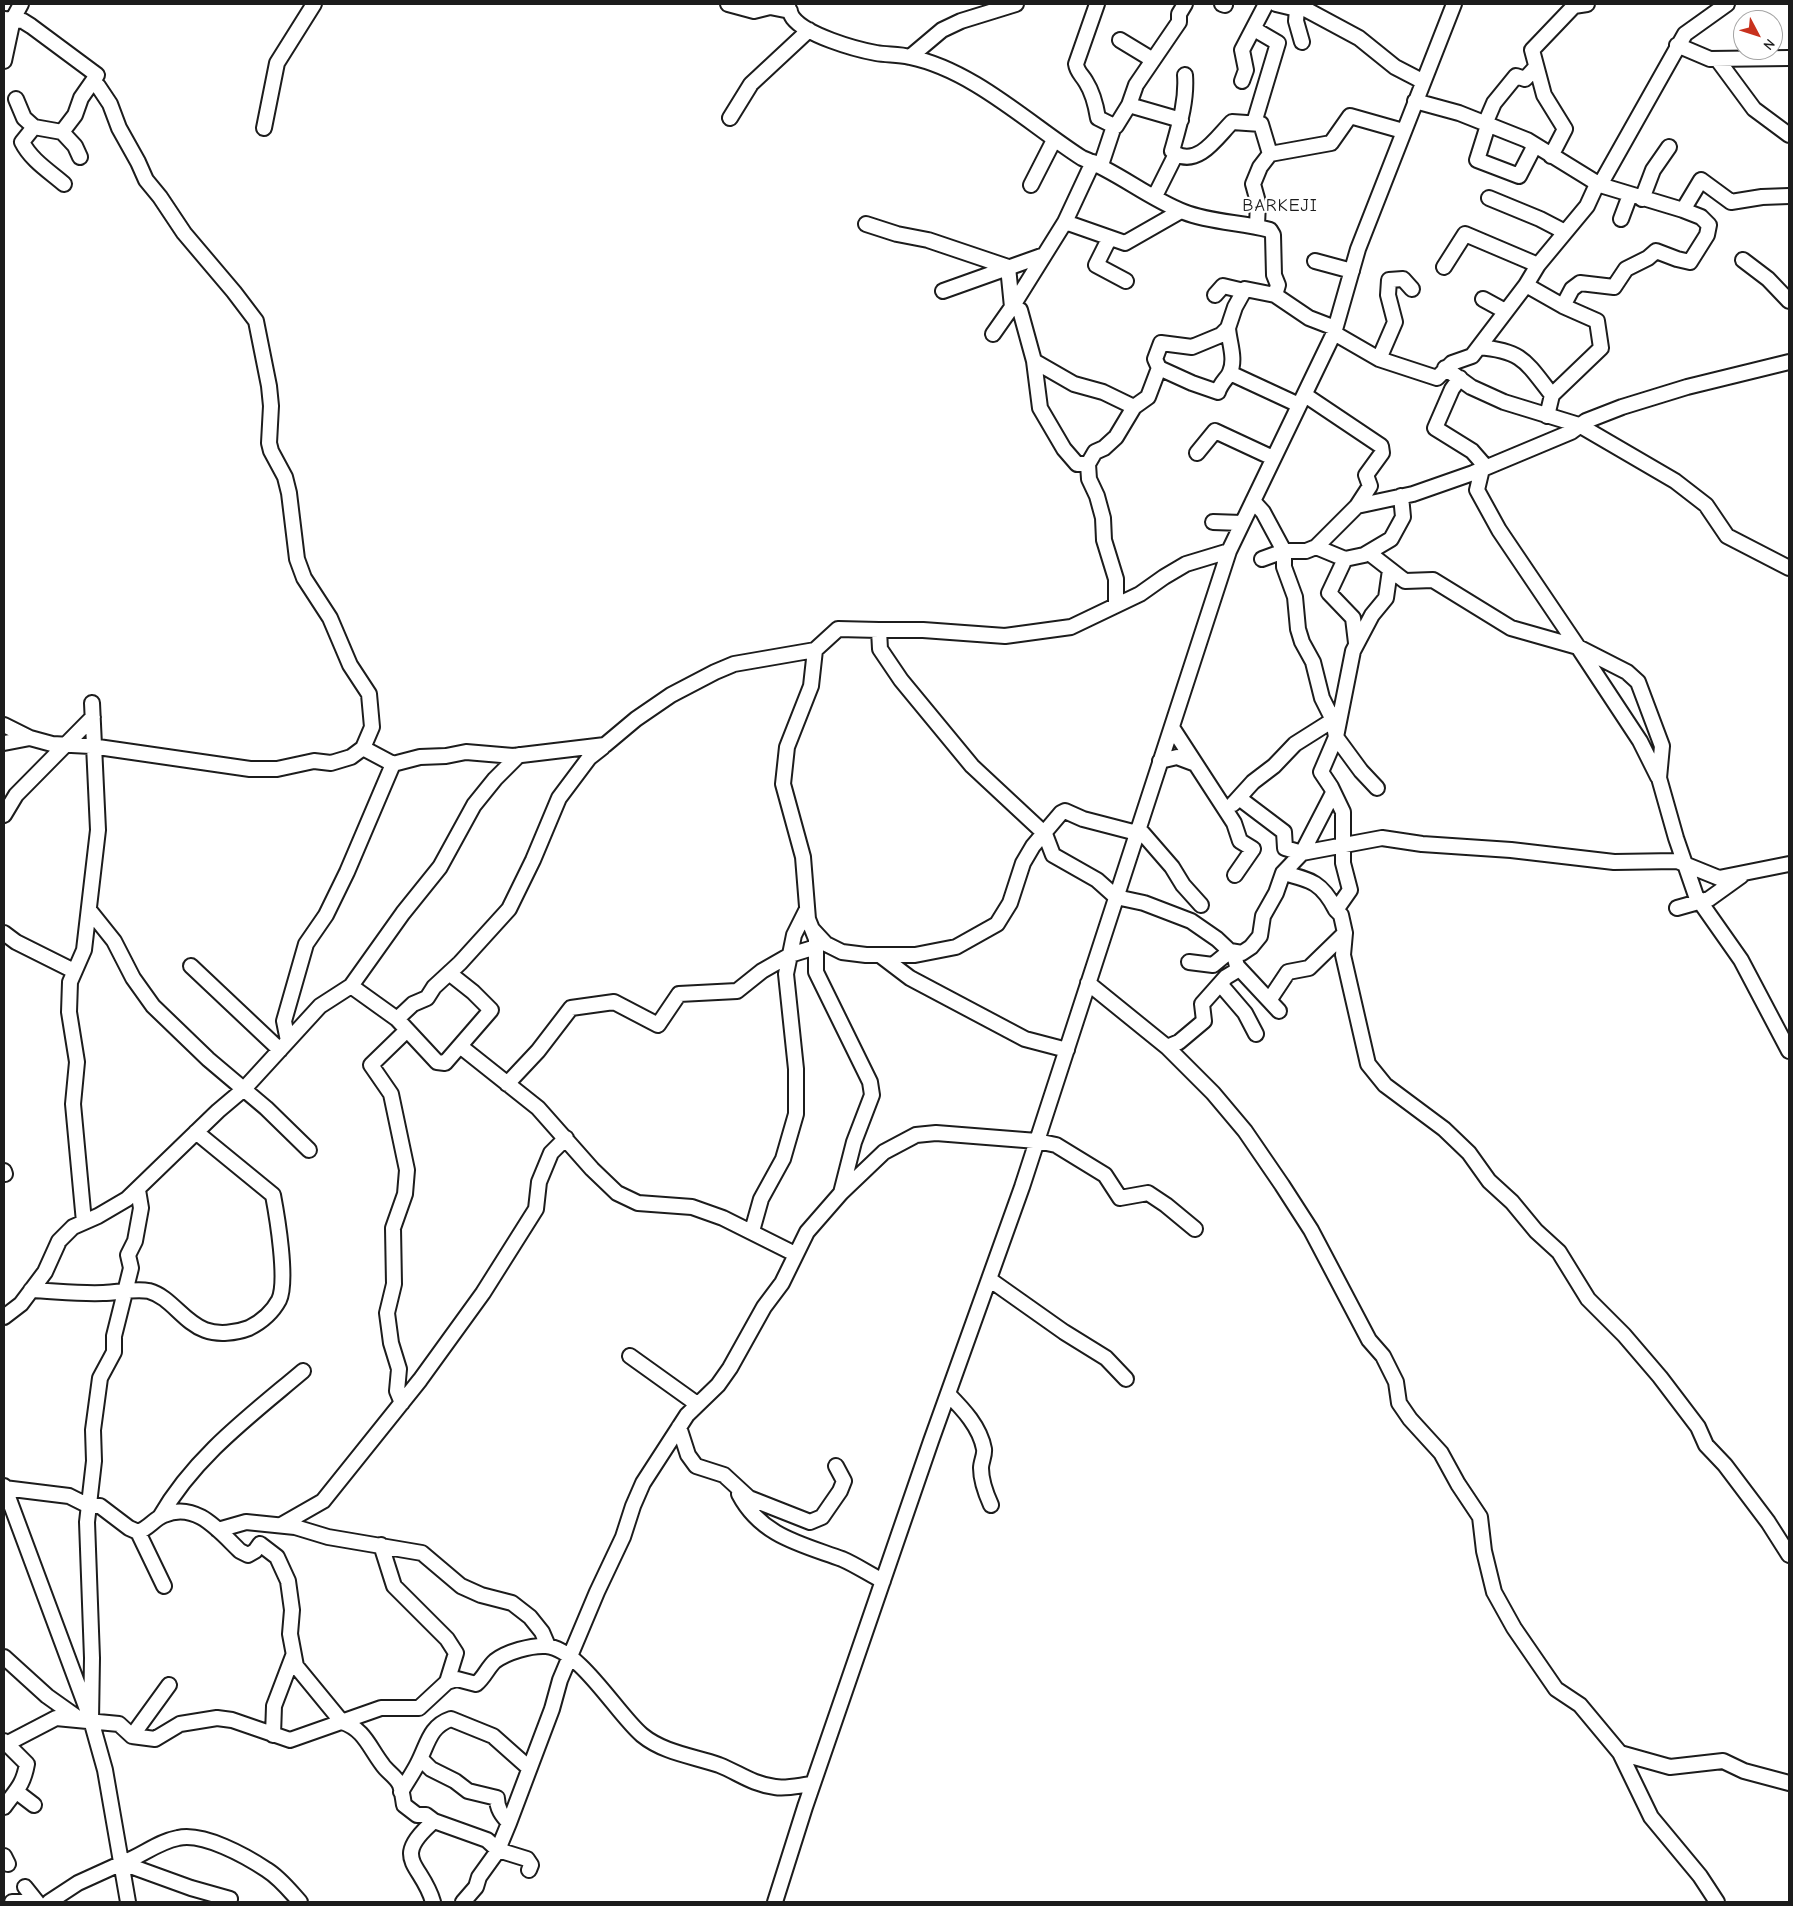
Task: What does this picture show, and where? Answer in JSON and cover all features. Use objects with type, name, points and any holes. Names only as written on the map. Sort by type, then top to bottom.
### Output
[{"type":"street","points":[[264,128],[277,63],[314,4]]},
{"type":"street","points":[[728,4],[754,11],[770,7],[789,8],[792,17],[809,30],[876,53],[910,57],[943,67],[965,78],[1028,119],[1054,140],[1181,211],[1206,220],[1257,226],[1270,230],[1273,235],[1274,275],[1278,285],[1275,295]]},
{"type":"street","points":[[910,57],[942,30],[961,21],[1016,4]]},
{"type":"street","points":[[1096,4],[1076,64],[1077,71],[1086,82],[1096,105],[1098,118],[1114,126]]},
{"type":"street","points":[[993,334],[1065,222],[1097,163],[1114,126],[1116,126],[1128,105],[1136,85],[1179,22],[1179,14],[1185,4]]},
{"type":"street","points":[[1242,80],[1246,70],[1242,50],[1266,4]]},
{"type":"street","points":[[1276,4],[1302,5],[1307,10],[1359,38],[1395,67],[1422,81]]},
{"type":"street","points":[[775,1902],[813,1784],[1037,1141],[1160,761],[1173,729],[1229,551],[1334,331],[1352,271],[1403,131],[1454,4]]},
{"type":"street","points":[[1551,156],[1565,129],[1544,95],[1532,50],[1574,6],[1587,4]]},
{"type":"street","points":[[1215,295],[1223,286],[1244,291],[1245,289],[1252,289],[1275,295],[1309,318],[1379,359],[1436,378],[1445,368],[1472,356],[1526,285],[1538,265],[1587,206],[1677,45],[1685,34],[1727,4]]},
{"type":"street","points":[[1302,5],[1296,21],[1302,42]]},
{"type":"street","points":[[4,61],[14,11]]},
{"type":"street","points":[[14,11],[97,75],[93,84],[87,88],[75,115],[62,132]]},
{"type":"street","points":[[1254,29],[1278,43],[1254,123]]},
{"type":"street","points":[[727,114],[762,72],[809,30]]},
{"type":"street","points":[[1120,40],[1153,60]]},
{"type":"street","points":[[1677,45],[1710,59],[1717,60],[1789,58]]},
{"type":"street","points":[[1717,60],[1754,109],[1789,135]]},
{"type":"street","points":[[1534,145],[1519,176],[1477,160],[1494,103],[1516,76],[1525,79],[1536,67]]},
{"type":"street","points":[[1185,75],[1186,86],[1181,120],[1172,151],[1184,158],[1198,155],[1232,122],[1261,124],[1270,154]]},
{"type":"street","points":[[4,725],[30,738],[66,745],[95,747],[250,769],[277,769],[314,761],[331,762],[351,757],[363,748],[372,727],[369,694],[350,665],[330,618],[304,578],[297,559],[289,493],[285,476],[270,451],[271,406],[269,386],[256,321],[184,233],[146,180],[119,128],[110,104],[98,86],[93,84]]},
{"type":"street","points":[[16,99],[24,118],[34,127],[62,132],[75,146],[80,157]]},
{"type":"street","points":[[1415,101],[1459,113],[1534,145],[1599,183],[1636,197],[1701,217],[1709,226],[1707,234],[1690,262],[1656,251],[1648,258],[1626,269],[1614,287],[1580,283],[1572,289],[1563,306]]},
{"type":"street","points":[[1128,105],[1181,120]]},
{"type":"street","points":[[1257,226],[1258,202],[1253,184],[1260,167],[1270,154],[1331,143],[1350,116],[1403,131]]},
{"type":"street","points":[[34,127],[22,142],[26,150],[44,169],[64,184]]},
{"type":"street","points":[[1031,185],[1054,140]]},
{"type":"street","points":[[1621,219],[1669,147]]},
{"type":"street","points":[[1155,196],[1176,154]]},
{"type":"street","points":[[1683,210],[1701,180],[1731,202],[1789,196]]},
{"type":"street","points":[[1488,198],[1540,219],[1565,232]]},
{"type":"street","points":[[1065,222],[1109,239],[1125,243],[1181,211]]},
{"type":"street","points":[[866,224],[897,234],[928,240],[1008,267]]},
{"type":"street","points":[[1444,267],[1465,234],[1538,265]]},
{"type":"street","points":[[1109,239],[1096,265],[1126,281]]},
{"type":"street","points":[[944,291],[1044,255]]},
{"type":"street","points":[[1743,260],[1768,279],[1789,301]]},
{"type":"street","points":[[1315,261],[1352,271]]},
{"type":"street","points":[[1008,267],[1012,307]]},
{"type":"street","points":[[1379,359],[1395,322],[1388,295],[1389,280],[1403,279],[1412,288]]},
{"type":"street","points":[[1526,285],[1563,306],[1597,322],[1601,348],[1552,395],[1547,416]]},
{"type":"street","points":[[1228,328],[1213,340],[1192,347],[1161,343],[1155,359],[1159,368],[1192,384],[1218,392],[1222,381],[1230,373],[1232,356],[1228,328],[1235,308],[1244,291]]},
{"type":"street","points":[[1483,299],[1505,311]]},
{"type":"street","points":[[1012,307],[1020,310],[1034,361],[1040,408],[1073,460],[1077,464],[1088,464]]},
{"type":"street","points":[[1479,347],[1506,350],[1514,354],[1530,366],[1552,395]]},
{"type":"street","points":[[1034,361],[1074,384],[1103,392],[1134,407]]},
{"type":"street","points":[[1357,506],[1413,494],[1484,468],[1571,432],[1586,421],[1622,407],[1789,362]]},
{"type":"street","points":[[1116,605],[1116,579],[1104,540],[1101,511],[1089,479],[1088,464],[1095,452],[1104,448],[1116,437],[1134,407],[1148,397],[1159,368]]},
{"type":"street","points":[[1445,368],[1471,387],[1547,416],[1580,425],[1675,480],[1706,505],[1727,536],[1789,568]]},
{"type":"street","points":[[1230,373],[1302,400],[1382,446],[1382,453],[1366,475],[1370,486],[1357,506],[1316,547],[1306,552],[1284,551],[1262,559]]},
{"type":"street","points":[[1460,378],[1452,389],[1435,428],[1472,451],[1484,468]]},
{"type":"street","points":[[1197,453],[1215,431],[1273,458]]},
{"type":"street","points":[[1484,468],[1477,490],[1499,530],[1640,741],[1659,778],[1685,864],[1700,902],[1741,960],[1789,1051]]},
{"type":"street","points":[[1316,547],[1345,559],[1369,553],[1391,539],[1395,532],[1403,517],[1401,496]]},
{"type":"street","points":[[1253,501],[1262,512],[1284,551],[1284,567],[1295,597],[1302,642],[1313,662],[1322,698],[1334,720],[1336,737],[1361,771],[1377,788]]},
{"type":"street","points":[[1213,522],[1242,523]]},
{"type":"street","points":[[397,1019],[414,1004],[427,998],[434,987],[508,908],[533,860],[559,798],[589,758],[636,719],[671,695],[734,664],[816,650],[838,628],[923,630],[1006,636],[1071,627],[1140,594],[1164,576],[1186,564],[1229,551]]},
{"type":"street","points":[[1369,553],[1405,581],[1433,580],[1510,628],[1578,646],[1627,672],[1638,682],[1662,746],[1659,778]]},
{"type":"street","points":[[1345,559],[1329,593],[1354,618],[1356,643]]},
{"type":"street","points":[[1336,910],[1350,890],[1343,863],[1343,812],[1321,772],[1336,737],[1353,650],[1372,615],[1386,598],[1390,570]]},
{"type":"street","points":[[879,630],[880,649],[884,656],[972,766],[1043,832],[1053,855],[1097,880],[1116,897],[1144,903],[1191,921],[1234,955],[1238,966],[1279,1011]]},
{"type":"street","points":[[816,650],[811,686],[787,747],[783,784],[803,857],[807,909],[816,947],[816,972],[870,1082],[872,1095],[854,1142],[841,1194]]},
{"type":"street","points":[[84,1222],[73,1104],[77,1062],[69,1012],[70,982],[84,950],[98,830],[92,703]]},
{"type":"street","points":[[4,815],[16,795],[93,717]]},
{"type":"street","points":[[1226,811],[1295,744],[1334,720]]},
{"type":"street","points":[[1173,729],[1193,763],[1234,823],[1240,841],[1252,849],[1235,875]]},
{"type":"street","points":[[4,743],[30,738]]},
{"type":"street","points":[[363,748],[392,764],[420,757],[446,756],[466,752],[519,755],[569,751],[605,745]]},
{"type":"street","points":[[4,1317],[21,1304],[46,1272],[59,1241],[73,1226],[127,1199],[138,1190],[196,1132],[244,1089],[320,1006],[351,986],[403,913],[440,867],[474,805],[495,779],[519,755]]},
{"type":"street","points":[[1160,761],[1177,757],[1193,763]]},
{"type":"street","points":[[284,1046],[284,1021],[306,944],[326,915],[347,872],[392,764]]},
{"type":"street","points":[[1189,962],[1213,965],[1230,951],[1242,953],[1251,947],[1260,936],[1263,916],[1276,893],[1283,873],[1302,853],[1333,793]]},
{"type":"street","points":[[1239,798],[1284,832],[1285,848],[1302,853],[1343,847],[1382,838],[1422,844],[1511,850],[1614,862],[1677,861],[1719,878],[1789,864]]},
{"type":"street","points":[[812,929],[826,944],[842,952],[881,956],[915,956],[956,947],[997,924],[1010,903],[1023,864],[1043,832],[1065,811],[1083,819],[1138,831],[1172,867],[1183,885],[1202,905]]},
{"type":"street","points":[[1283,873],[1308,880],[1324,889],[1341,915],[1345,933],[1343,955],[1368,1064],[1384,1085],[1412,1104],[1469,1153],[1489,1182],[1512,1202],[1536,1231],[1558,1252],[1588,1299],[1624,1335],[1660,1376],[1698,1427],[1706,1445],[1725,1465],[1768,1522],[1789,1556]]},
{"type":"street","points":[[1677,908],[1709,899],[1743,874]]},
{"type":"street","points":[[752,1232],[761,1199],[783,1159],[796,1114],[796,1069],[786,974],[794,935],[807,909]]},
{"type":"street","points":[[90,911],[114,941],[133,978],[153,1006],[208,1059],[244,1089],[309,1150]]},
{"type":"street","points":[[4,932],[16,942],[74,971]]},
{"type":"street","points":[[1270,999],[1288,972],[1309,968],[1345,933]]},
{"type":"street","points":[[507,1084],[538,1051],[572,1008],[614,1002],[658,1025],[680,994],[737,991],[762,971],[790,955],[816,947]]},
{"type":"street","points":[[881,956],[910,978],[1025,1039],[1067,1050]]},
{"type":"street","points":[[192,966],[284,1046]]},
{"type":"street","points":[[1167,1047],[1179,1042],[1204,1021],[1202,1004],[1221,985],[1226,977],[1236,971],[1238,966]]},
{"type":"street","points":[[351,986],[397,1019],[437,1062],[445,1063],[491,1010],[473,992],[449,973]]},
{"type":"street","points":[[1088,983],[1167,1047],[1213,1092],[1244,1131],[1311,1230],[1369,1340],[1383,1356],[1396,1382],[1399,1403],[1410,1419],[1441,1453],[1458,1484],[1480,1517],[1484,1551],[1494,1592],[1514,1628],[1556,1689],[1580,1705],[1620,1753],[1651,1817],[1700,1876],[1717,1902]]},
{"type":"street","points":[[1221,985],[1245,1012],[1256,1034]]},
{"type":"street","points":[[402,1403],[397,1391],[399,1369],[391,1343],[387,1313],[394,1284],[393,1228],[405,1194],[407,1170],[391,1094],[370,1065],[406,1030]]},
{"type":"street","points":[[460,1046],[538,1108],[592,1170],[617,1193],[638,1203],[692,1207],[752,1232],[795,1254]]},
{"type":"street","points":[[31,1290],[104,1293],[149,1291],[170,1303],[190,1322],[205,1330],[238,1333],[262,1321],[279,1299],[280,1234],[273,1195],[196,1132]]},
{"type":"street","points":[[464,1901],[476,1887],[479,1877],[498,1850],[510,1823],[560,1680],[623,1536],[643,1483],[696,1404],[718,1385],[730,1368],[764,1306],[782,1284],[806,1232],[884,1152],[916,1135],[936,1133],[1056,1144],[1105,1174],[1120,1198],[1148,1194],[1166,1205],[1195,1229]]},
{"type":"street","points":[[281,1526],[323,1501],[402,1403],[482,1293],[536,1209],[539,1182],[551,1153],[566,1138]]},
{"type":"street","points":[[85,1719],[92,1658],[87,1522],[94,1461],[92,1430],[100,1378],[114,1352],[114,1336],[131,1268],[128,1255],[134,1241],[142,1208],[138,1190]]},
{"type":"street","points":[[989,1279],[1064,1332],[1106,1358],[1126,1379]]},
{"type":"street","points":[[630,1356],[696,1404]]},
{"type":"street","points":[[138,1532],[148,1529],[160,1516],[175,1491],[204,1458],[303,1371]]},
{"type":"street","points":[[948,1394],[969,1416],[979,1435],[984,1450],[981,1468],[982,1476],[991,1505]]},
{"type":"street","points":[[679,1427],[688,1455],[696,1466],[724,1475],[737,1489],[763,1505],[784,1510],[810,1522],[817,1521],[822,1517],[840,1491],[844,1481],[836,1466]]},
{"type":"street","points":[[128,1902],[105,1770],[85,1719],[4,1487],[69,1496],[89,1506],[100,1506],[129,1528],[138,1532],[164,1586]]},
{"type":"street","points":[[737,1489],[753,1514],[795,1544],[843,1560],[883,1581]]},
{"type":"street","points":[[160,1516],[171,1512],[199,1515],[240,1551],[248,1555],[260,1544],[277,1557],[288,1581],[292,1610],[290,1634],[296,1666],[342,1722],[354,1725],[363,1735],[383,1766],[392,1774],[401,1792],[404,1804],[417,1815],[426,1815],[434,1821],[487,1840],[498,1850],[527,1859],[531,1865],[529,1870]]},
{"type":"street","points":[[218,1530],[246,1522],[295,1527],[328,1537],[422,1553],[461,1586],[481,1595],[512,1603],[530,1617],[542,1632],[548,1646]]},
{"type":"street","points":[[381,1545],[394,1586],[447,1639],[456,1653],[447,1682]]},
{"type":"street","points":[[4,1807],[24,1779],[27,1764],[6,1742],[56,1718],[85,1719],[119,1724],[132,1736],[155,1739],[180,1724],[217,1718],[232,1720],[290,1740],[381,1708],[419,1708],[447,1682],[457,1679],[476,1684],[486,1675],[495,1662],[524,1649],[548,1646],[570,1658],[616,1704],[631,1725],[654,1744],[721,1766],[744,1778],[774,1787],[813,1784]]},
{"type":"street","points":[[273,1735],[274,1706],[293,1656]]},
{"type":"street","points":[[4,1657],[47,1696],[85,1719]]},
{"type":"street","points":[[132,1736],[169,1685]]},
{"type":"street","points":[[401,1792],[421,1759],[428,1737],[442,1722],[451,1719],[493,1736],[530,1768]]},
{"type":"street","points":[[1620,1753],[1670,1767],[1723,1761],[1744,1771],[1789,1783]]},
{"type":"street","points":[[421,1759],[431,1769],[455,1781],[468,1791],[497,1798],[497,1806],[510,1823]]},
{"type":"street","points":[[16,1792],[34,1805]]},
{"type":"street","points":[[433,1902],[412,1861],[410,1850],[418,1837],[434,1821]]},
{"type":"street","points":[[49,1902],[78,1883],[140,1857],[160,1843],[190,1836],[211,1842],[268,1870],[300,1902]]},
{"type":"street","points":[[122,1863],[191,1888],[230,1899]]},
{"type":"street","points":[[25,1887],[37,1902]]},
{"type":"street","points":[[12,1902],[27,1902]]},
{"type":"district","name":"BARKEJI","points":[[1280,206]]}]
